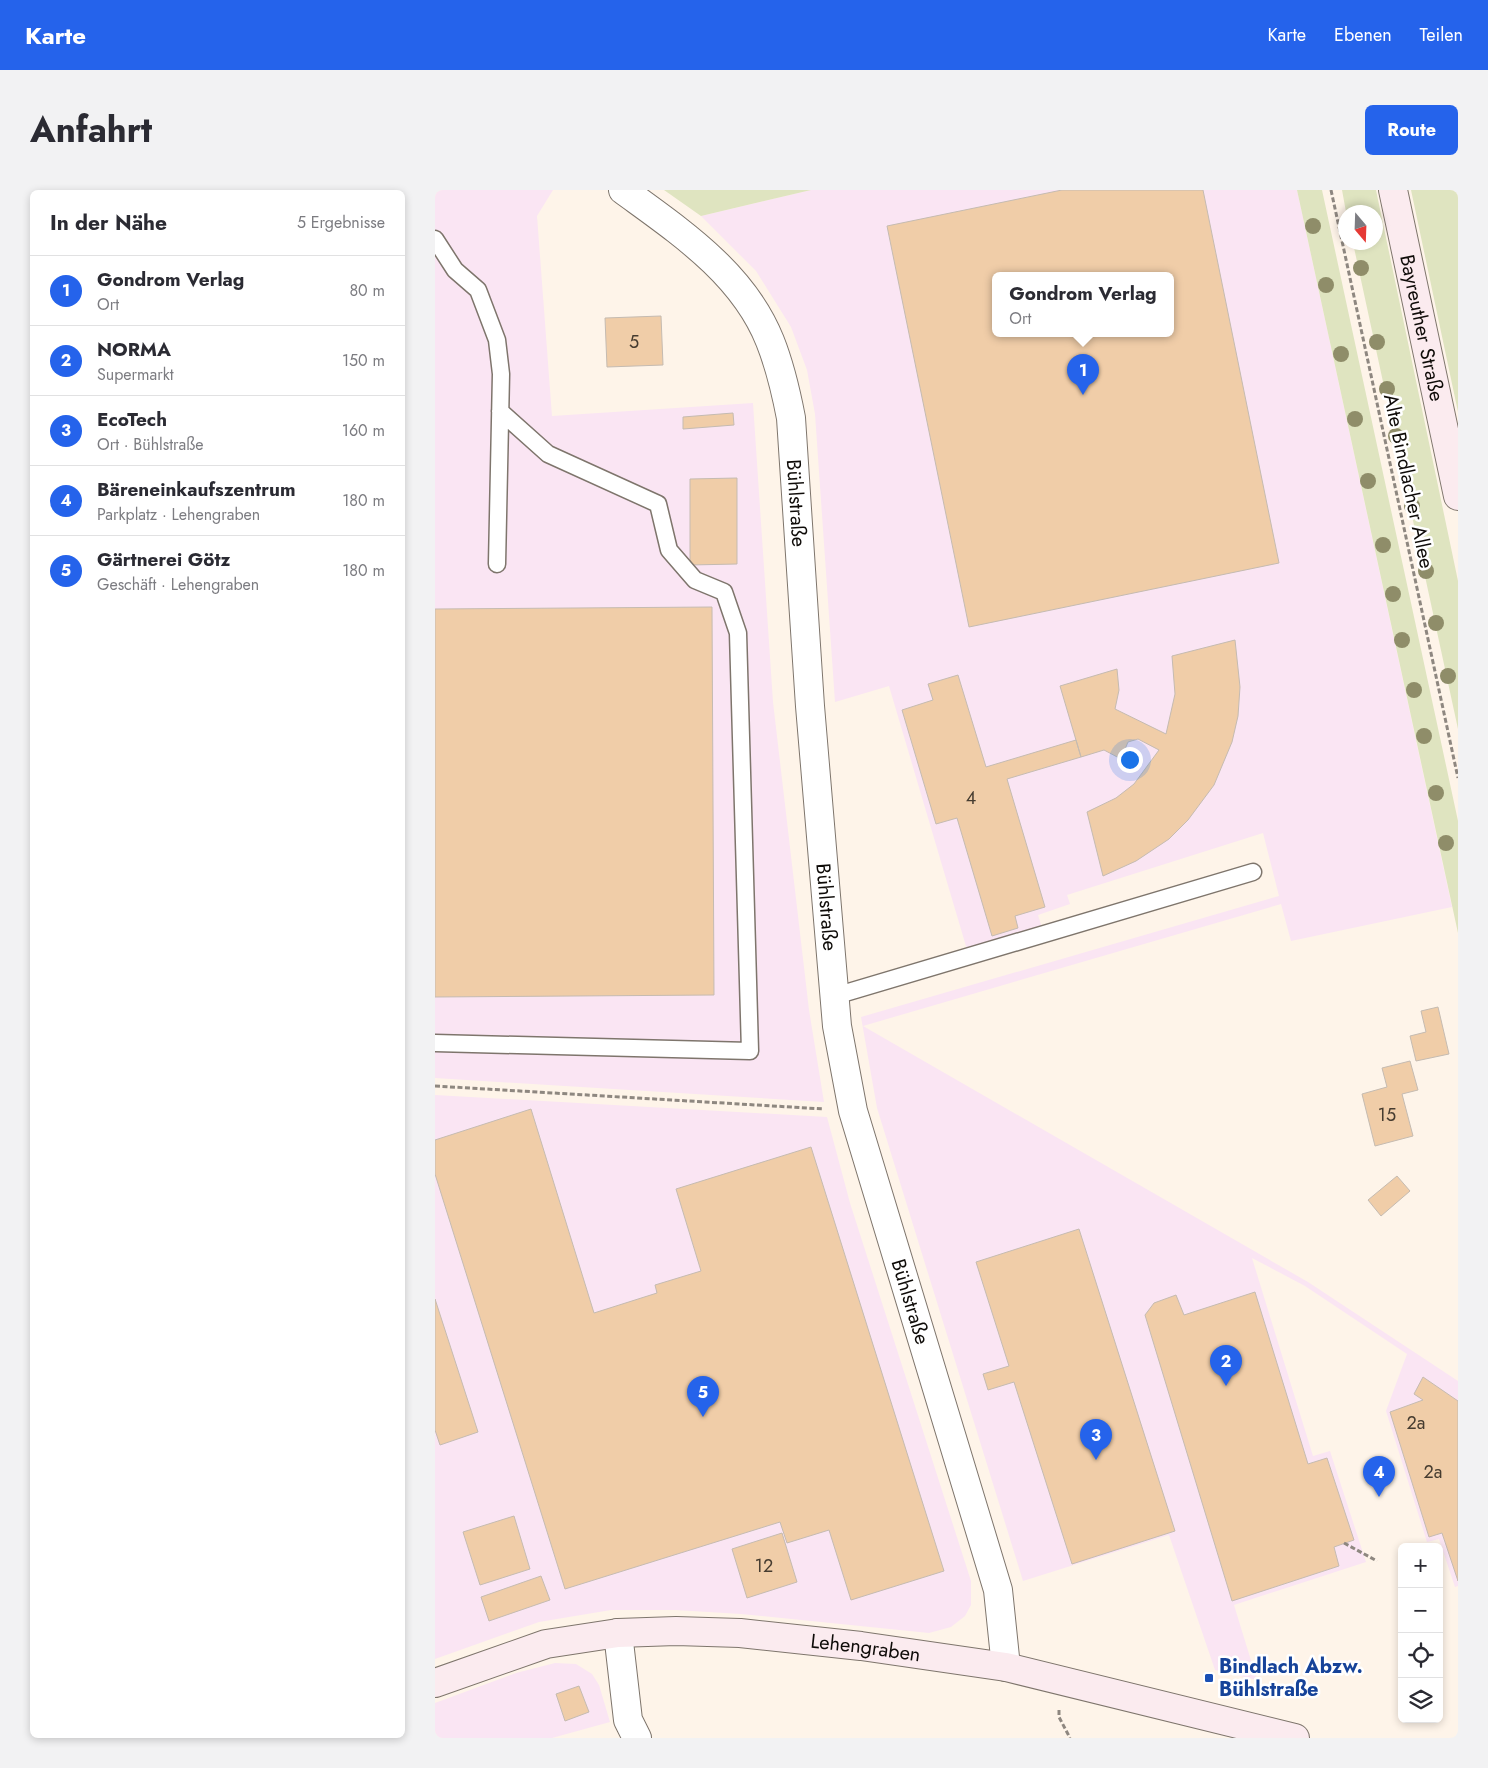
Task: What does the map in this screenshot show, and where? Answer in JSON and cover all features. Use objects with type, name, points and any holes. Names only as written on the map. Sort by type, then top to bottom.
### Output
[{"type":"street","name":"Bühlstraße","points":[[623,190],[707,254],[736,285],[754,310],[769,340],[783,379],[791,418],[810,706],[837,1026],[853,1111],[998,1590],[1006,1667]]},
{"type":"street","name":"Bayreuther Straße","points":[[1393,190],[1458,496]]},
{"type":"street","name":"Lehengraben","points":[[435,1683],[546,1644],[618,1633],[676,1631],[741,1633],[861,1646],[1006,1667],[1295,1738]]},
{"type":"street","points":[[618,1633],[629,1720],[637,1738]]},
{"type":"lane","points":[[435,239],[455,270],[479,290],[494,329],[501,374],[497,564]]},
{"type":"lane","points":[[435,1043],[749,1051],[738,634],[724,592],[695,580],[669,550],[658,504],[548,454],[500,411]]},
{"type":"lane","points":[[835,996],[1253,872]]},
{"type":"path","name":"Alte Bindlacher Allee","points":[[1331,190],[1458,778]]},
{"type":"path","points":[[435,1086],[853,1111]]},
{"type":"path","points":[[1343,1543],[1377,1561]]},
{"type":"shaded area","points":[[435,190],[553,190],[537,216],[552,416],[753,403],[773,702],[809,1010],[824,1102],[435,1078]]},
{"type":"shaded area","points":[[811,190],[1297,190],[1452,907],[1291,941],[1281,904],[863,1026],[1308,1282],[1458,1381],[1458,1586],[1455,1587],[1443,1551],[1443,1543],[1440,1543],[1439,1539],[1427,1542],[1386,1411],[1407,1354],[1305,1286],[1252,1258],[1313,1456],[1330,1451],[1366,1562],[1234,1605],[1257,1680],[1215,1670],[1169,1535],[1023,1581],[877,1108],[861,1017],[1279,896],[1263,833],[1067,895],[1070,904],[1038,915],[1043,931],[968,953],[889,686],[835,702],[815,414],[807,370],[791,327],[756,271],[701,216]]},
{"type":"shaded area","points":[[435,1095],[827,1117],[850,1203],[971,1581],[971,1605],[965,1616],[951,1627],[929,1633],[741,1614],[675,1610],[611,1610],[539,1622],[435,1659]]},
{"type":"shaded area","points":[[555,1663],[576,1664],[592,1674],[599,1685],[610,1722],[552,1738],[435,1738],[435,1703],[516,1673]]},
{"type":"green space","points":[[664,190],[811,190],[701,216]]},
{"type":"green space","points":[[1297,190],[1322,190],[1458,821],[1458,933]]},
{"type":"green space","points":[[1342,190],[1376,190],[1379,205],[1345,205]]},
{"type":"green space","points":[[1411,190],[1458,190],[1458,412]]},
{"type":"green space","points":[[1383,223],[1458,581],[1458,729],[1355,250],[1383,250]]},
{"type":"building","points":[[1062,190],[1203,190],[1279,563],[969,627],[887,226]]},
{"type":"building","points":[[661,316],[663,365],[607,367],[605,318]]},
{"type":"building","points":[[733,413],[734,425],[683,429],[683,417]]},
{"type":"building","points":[[737,478],[737,564],[690,565],[690,479]]},
{"type":"building","points":[[712,607],[714,995],[435,997],[435,609]]},
{"type":"building","points":[[1235,640],[1240,687],[1238,716],[1232,742],[1214,785],[1188,820],[1169,839],[1136,861],[1103,876],[1087,812],[1116,798],[1134,784],[1159,750],[1138,739],[1128,742],[1121,759],[1104,750],[1081,757],[1060,686],[1117,669],[1119,690],[1115,709],[1166,734],[1175,694],[1172,656]]},
{"type":"building","points":[[958,675],[986,767],[1076,740],[1081,757],[1007,779],[1045,907],[1015,916],[1018,928],[992,936],[957,818],[936,824],[902,710],[933,700],[928,684]]},
{"type":"building","points":[[1438,1007],[1449,1054],[1416,1061],[1410,1036],[1426,1032],[1421,1011]]},
{"type":"building","points":[[1410,1061],[1418,1090],[1402,1094],[1413,1136],[1375,1146],[1362,1094],[1387,1087],[1382,1068]]},
{"type":"building","points":[[531,1109],[594,1313],[657,1293],[655,1285],[701,1271],[676,1189],[811,1147],[944,1571],[851,1600],[829,1530],[787,1543],[780,1522],[565,1589],[435,1174],[435,1140]]},
{"type":"building","points":[[1397,1176],[1410,1191],[1381,1216],[1368,1200]]},
{"type":"building","points":[[1079,1229],[1175,1531],[1072,1564],[1014,1382],[988,1390],[983,1374],[1009,1366],[976,1262]]},
{"type":"building","points":[[1255,1292],[1308,1464],[1327,1458],[1354,1540],[1334,1547],[1339,1566],[1232,1601],[1145,1315],[1154,1303],[1176,1295],[1184,1315]]},
{"type":"building","points":[[435,1299],[478,1432],[440,1445],[435,1430]]},
{"type":"building","points":[[1423,1377],[1458,1401],[1458,1581],[1442,1533],[1429,1537],[1390,1412],[1423,1400],[1414,1394]]},
{"type":"building","points":[[514,1516],[530,1569],[480,1585],[463,1532]]},
{"type":"building","points":[[782,1533],[797,1582],[747,1598],[732,1549]]},
{"type":"building","points":[[541,1576],[550,1600],[489,1621],[481,1597]]},
{"type":"building","points":[[579,1686],[589,1712],[565,1721],[556,1694]]},
{"type":"place","name":"Gondrom Verlag","points":[[1083,395]]},
{"type":"place","name":"NORMA","points":[[1226,1386]]},
{"type":"place","name":"Gärtnerei Götz","points":[[703,1417]]},
{"type":"place","name":"EcoTech","points":[[1096,1460]]},
{"type":"place","name":"Bäreneinkaufszentrum","points":[[1379,1497]]},
{"type":"place","name":"Bindlach Abzw. Bühlstraße","points":[[1209,1678]]}]
